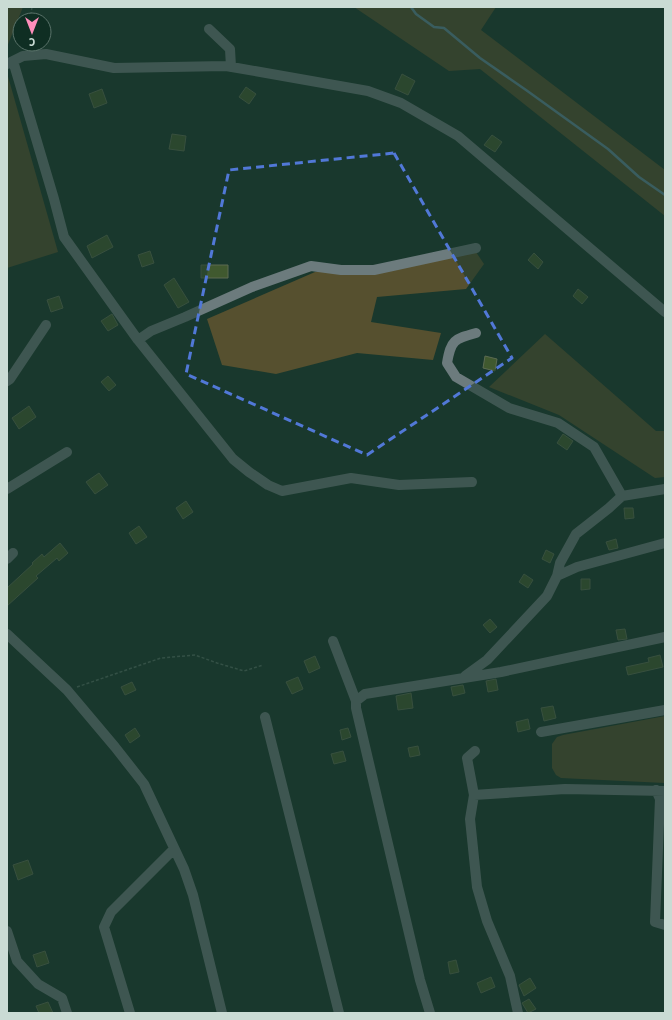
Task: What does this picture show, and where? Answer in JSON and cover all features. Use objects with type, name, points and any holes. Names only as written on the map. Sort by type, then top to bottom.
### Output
[{"type":"street","points":[[209,28],[230,49],[231,67]]},
{"type":"street","points":[[472,482],[399,485],[351,478],[282,491],[268,485],[233,459],[138,340],[64,237],[54,199],[10,62],[23,56],[46,54],[114,68],[231,67],[368,91],[402,103],[458,136],[665,312]]},
{"type":"street","points":[[138,340],[151,331],[252,287],[311,266],[341,270],[374,270],[476,248]]},
{"type":"street","points":[[7,381],[10,379],[46,326]]},
{"type":"street","points":[[476,333],[457,338],[449,350],[447,363],[456,377],[508,408],[558,423],[594,447],[622,496]]},
{"type":"street","points":[[7,489],[67,452]]},
{"type":"street","points":[[462,678],[488,660],[547,596],[557,576],[560,563],[576,534],[622,496],[665,489]]},
{"type":"street","points":[[557,576],[577,567],[665,543]]},
{"type":"street","points":[[7,634],[67,690],[144,784],[184,869],[222,1013]]},
{"type":"street","points":[[356,701],[365,694],[501,672],[665,637]]},
{"type":"street","points":[[333,641],[356,701],[356,708],[430,1013]]},
{"type":"street","points":[[541,732],[665,710]]},
{"type":"street","points":[[265,717],[339,1013]]},
{"type":"street","points":[[475,751],[467,758],[474,795],[470,819],[477,887],[487,921],[510,976],[518,1013]]},
{"type":"street","points":[[474,795],[565,789],[660,791],[661,845],[655,922],[665,925]]},
{"type":"street","points":[[130,1013],[104,927],[111,912],[174,850]]},
{"type":"street","points":[[7,931],[17,961],[38,984],[62,998],[67,1013]]},
{"type":"path","points":[[67,690],[160,658],[195,655],[244,671],[262,665]]},
{"type":"highlighted area","points":[[394,153],[512,358],[367,455],[186,374],[229,170]]},
{"type":"shaded area","points":[[7,7],[23,7],[21,12],[12,12],[12,34],[7,47]]},
{"type":"shaded area","points":[[354,7],[496,7],[481,30],[665,170],[665,216],[480,69],[449,71]]},
{"type":"shaded area","points":[[7,73],[58,252],[7,268]]},
{"type":"shaded area","points":[[476,252],[484,264],[466,289],[377,297],[371,322],[441,333],[433,360],[357,353],[276,374],[222,365],[207,319],[315,272],[372,272]]},
{"type":"shaded area","points":[[545,334],[656,431],[665,431],[665,477],[655,478],[559,415],[489,387]]},
{"type":"shaded area","points":[[665,716],[665,783],[561,778],[556,775],[552,768],[552,744],[557,737]]},
{"type":"building","points":[[402,74],[415,81],[408,95],[395,89]]},
{"type":"building","points":[[246,87],[256,94],[249,104],[239,97]]},
{"type":"building","points":[[102,89],[107,103],[94,108],[89,94]]},
{"type":"building","points":[[172,134],[186,136],[184,151],[169,149]]},
{"type":"building","points":[[492,135],[502,142],[495,152],[484,145]]},
{"type":"building","points":[[107,235],[113,247],[92,258],[87,246]]},
{"type":"building","points":[[150,251],[154,263],[142,267],[138,255]]},
{"type":"building","points":[[534,253],[543,262],[538,269],[528,260]]},
{"type":"building","points":[[201,265],[228,265],[228,278],[201,278]]},
{"type":"building","points":[[174,278],[189,302],[178,308],[164,285]]},
{"type":"building","points":[[578,289],[588,297],[582,304],[573,296]]},
{"type":"building","points":[[59,296],[63,308],[51,312],[47,300]]},
{"type":"building","points":[[112,314],[118,325],[108,331],[101,321]]},
{"type":"building","points":[[485,356],[497,359],[495,371],[483,368]]},
{"type":"building","points":[[108,376],[116,385],[109,391],[101,382]]},
{"type":"building","points":[[29,406],[36,417],[19,429],[12,418]]},
{"type":"building","points":[[563,434],[573,441],[567,450],[557,443]]},
{"type":"building","points":[[99,473],[108,485],[95,494],[86,482]]},
{"type":"building","points":[[186,501],[193,512],[183,519],[176,508]]},
{"type":"building","points":[[624,508],[633,508],[634,518],[625,519]]},
{"type":"building","points":[[139,526],[147,537],[136,544],[129,533]]},
{"type":"building","points":[[616,539],[618,548],[609,550],[606,542]]},
{"type":"building","points":[[60,543],[68,553],[59,561],[57,558],[36,576],[38,578],[7,606],[7,588],[42,554],[44,557]]},
{"type":"building","points":[[546,550],[554,554],[550,563],[542,559]]},
{"type":"building","points":[[524,574],[533,580],[528,588],[519,582]]},
{"type":"building","points":[[581,579],[590,579],[590,589],[581,590]]},
{"type":"building","points":[[490,619],[497,627],[490,633],[483,625]]},
{"type":"building","points":[[625,629],[627,639],[618,640],[616,630]]},
{"type":"building","points":[[660,655],[663,667],[628,675],[626,667],[649,662],[648,658]]},
{"type":"building","points":[[315,656],[320,668],[309,673],[304,661]]},
{"type":"building","points":[[298,677],[303,689],[292,694],[286,682]]},
{"type":"building","points":[[496,679],[498,690],[488,692],[486,681]]},
{"type":"building","points":[[132,682],[136,690],[125,695],[121,687]]},
{"type":"building","points":[[463,685],[465,693],[453,696],[451,687]]},
{"type":"building","points":[[411,693],[413,708],[398,710],[396,696]]},
{"type":"building","points":[[553,706],[556,718],[544,721],[541,708]]},
{"type":"building","points":[[528,719],[530,729],[518,732],[516,722]]},
{"type":"building","points":[[135,728],[140,736],[130,743],[125,735]]},
{"type":"building","points":[[348,728],[351,737],[342,740],[340,730]]},
{"type":"building","points":[[418,746],[420,755],[410,757],[408,748]]},
{"type":"building","points":[[343,751],[346,761],[334,764],[331,754]]},
{"type":"building","points":[[28,860],[33,874],[18,880],[13,865]]},
{"type":"building","points":[[45,951],[49,963],[37,967],[33,955]]},
{"type":"building","points":[[456,960],[459,972],[450,974],[448,962]]},
{"type":"building","points":[[491,977],[495,987],[481,993],[477,983]]},
{"type":"building","points":[[530,978],[536,988],[524,996],[519,985]]},
{"type":"building","points":[[529,999],[536,1009],[528,1013],[522,1003]]},
{"type":"building","points":[[48,1002],[53,1013],[39,1013],[36,1006]]},
{"type":"waterway","points":[[411,7],[416,14],[434,27],[444,28],[480,58],[608,149],[639,177],[665,195]]}]
